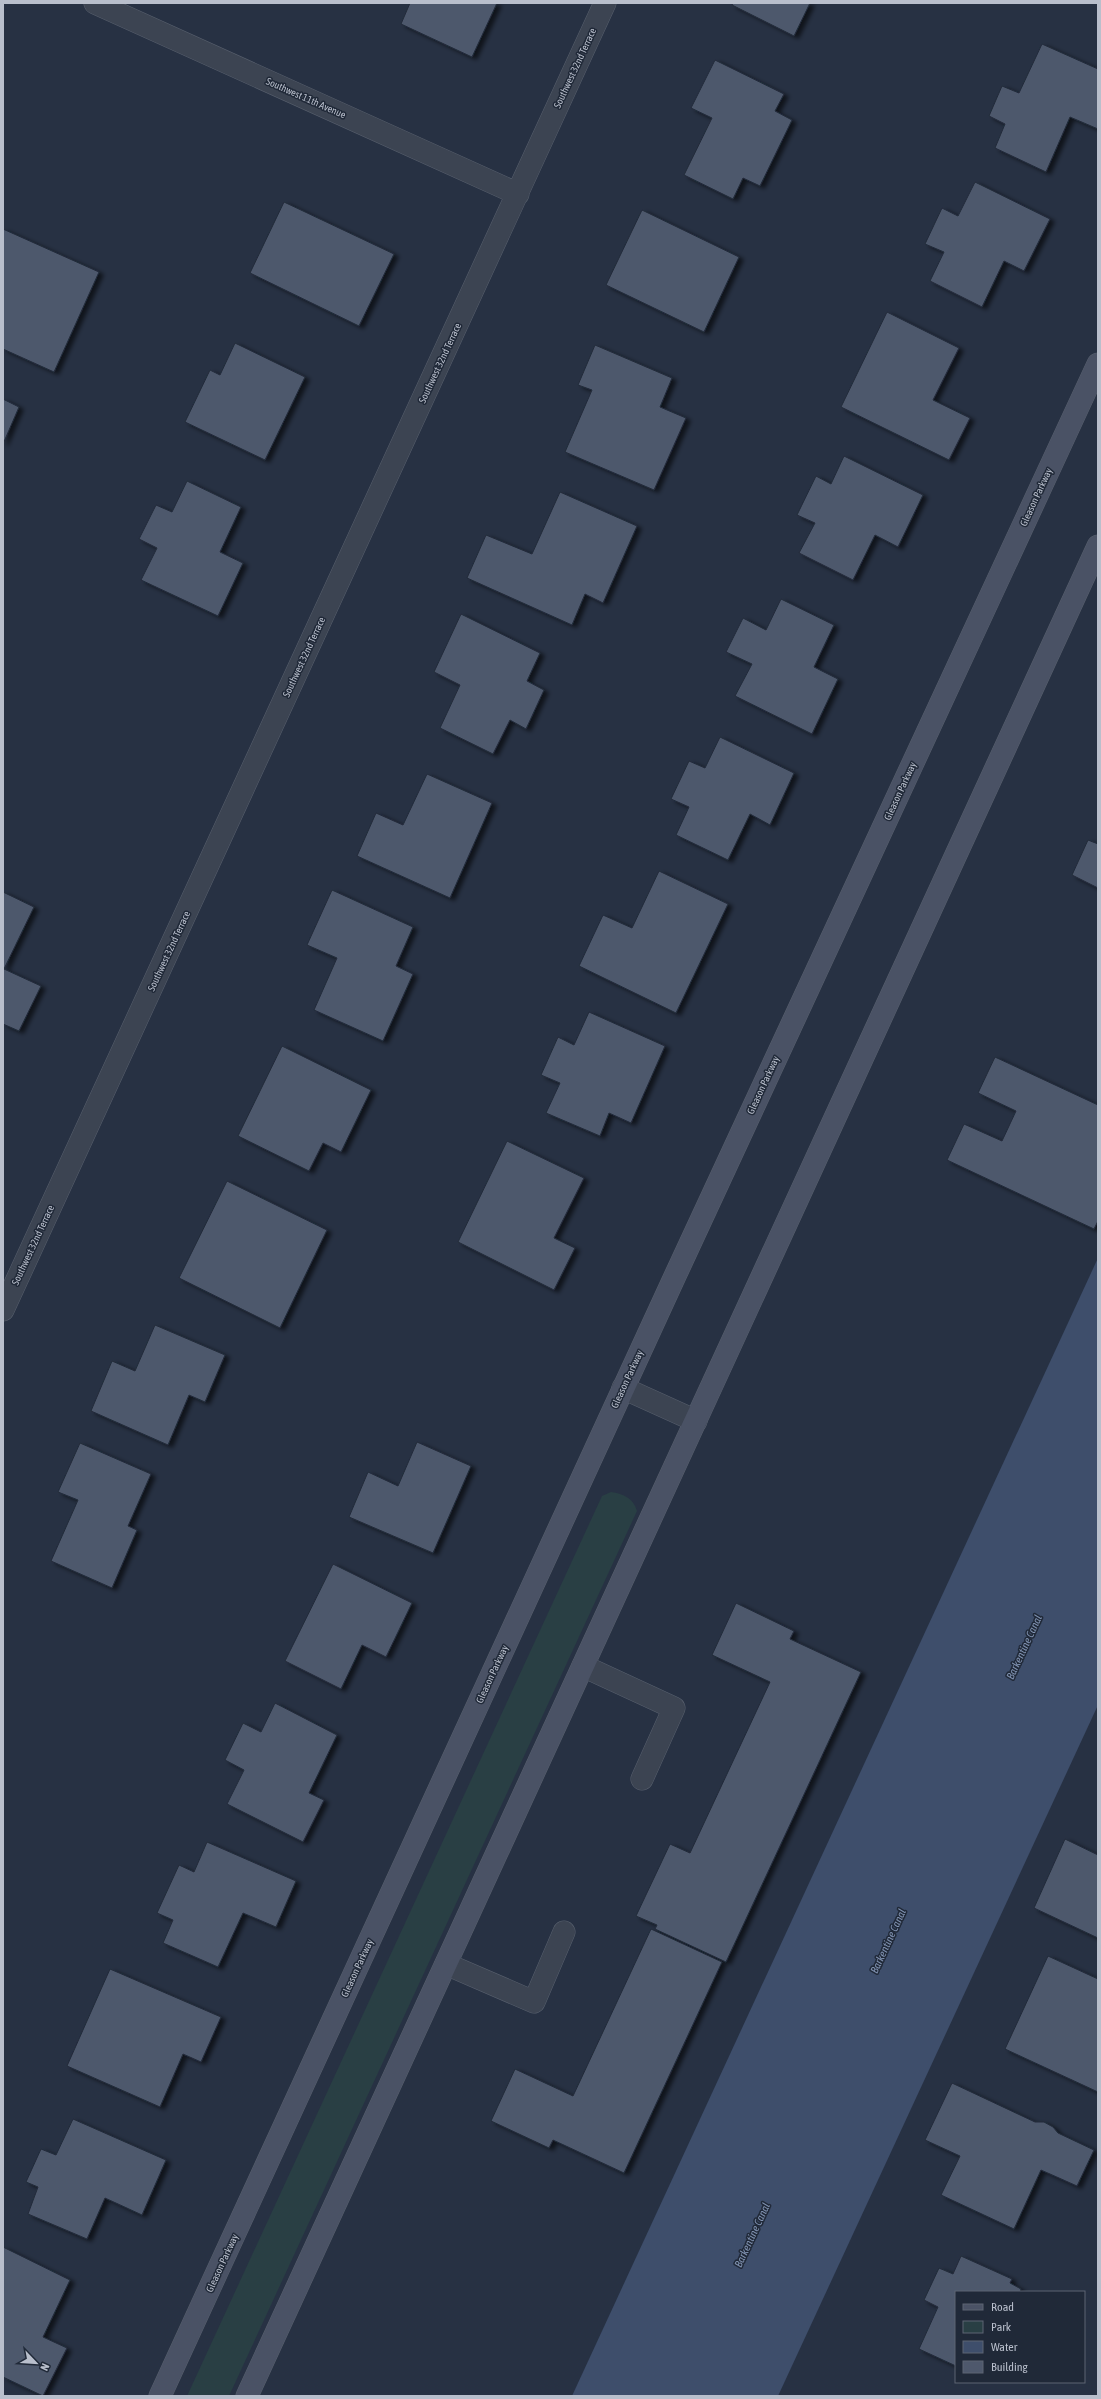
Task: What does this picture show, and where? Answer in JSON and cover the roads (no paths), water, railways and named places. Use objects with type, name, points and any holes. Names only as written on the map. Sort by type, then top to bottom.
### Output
[{"type":"main road","name":"Gleason Parkway","points":[[160,2396],[1098,364]]},
{"type":"main road","points":[[247,2396],[1098,546]]},
{"type":"street","name":"Southwest 11th Avenue","points":[[95,3],[518,194]]},
{"type":"street","name":"Southwest 32nd Terrace","points":[[3,1310],[605,3]]},
{"type":"street","points":[[624,1388],[696,1421]]},
{"type":"street","points":[[583,1666],[674,1708],[642,1779]]},
{"type":"street","points":[[446,1964],[534,2002],[564,1932]]},
{"type":"water","name":"Barkentine Canal","points":[[1098,1258],[1098,1705],[778,2396],[572,2396]]}]
